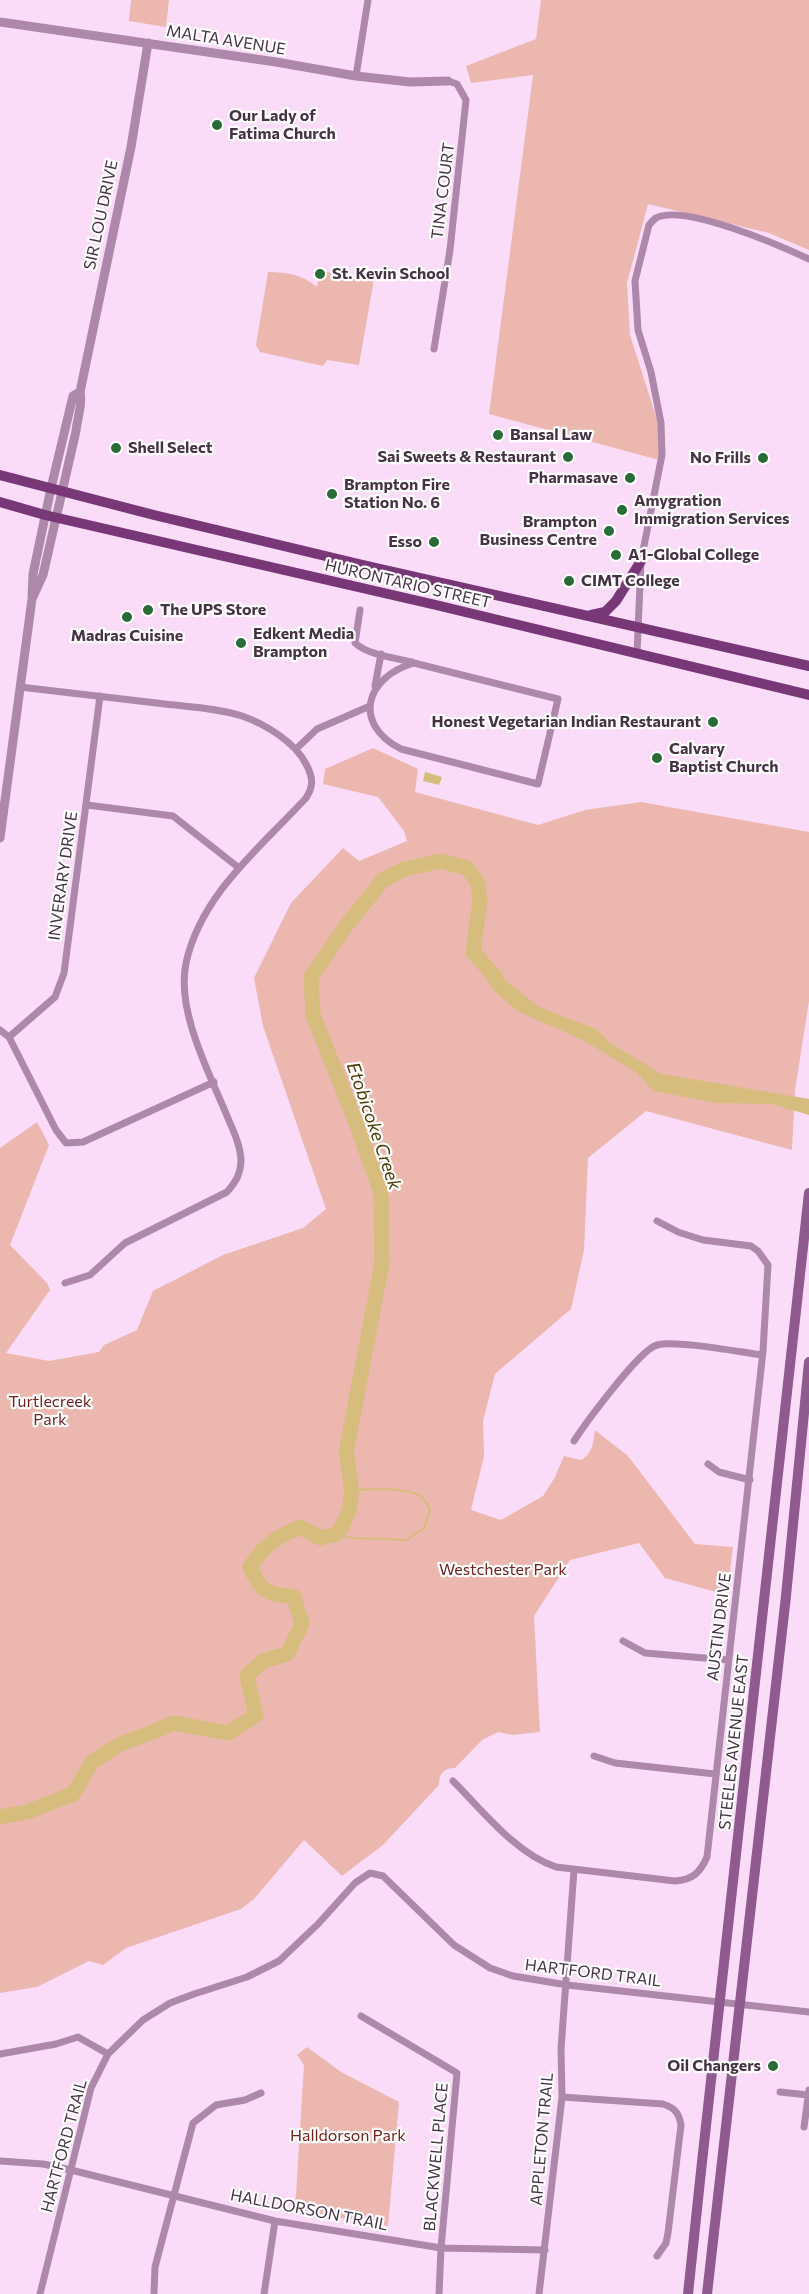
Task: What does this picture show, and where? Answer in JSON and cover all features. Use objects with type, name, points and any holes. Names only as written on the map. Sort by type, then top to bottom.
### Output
[{"type":"main road","name":"HURONTARIO STREET","points":[[0,475],[363,565],[808,666]]},
{"type":"main road","name":"HURONTARIO STREET","points":[[0,502],[45,515],[637,653],[807,696]]},
{"type":"main road","points":[[588,615],[605,612],[616,601],[641,561]]},
{"type":"main road","name":"STEELES AVENUE EAST","points":[[688,2294],[756,1669],[781,1471],[809,1194]]},
{"type":"main road","points":[[707,2294],[783,1620],[809,1362]]},
{"type":"street","points":[[356,76],[368,0]]},
{"type":"street","name":"MALTA AVENUE","points":[[0,22],[276,62],[356,76],[410,82],[448,81]]},
{"type":"street","name":"SIR LOU DRIVE","points":[[32,599],[43,575],[82,400],[80,392],[131,147],[148,43]]},
{"type":"street","name":"TINA COURT","points":[[434,349],[451,239],[466,100],[458,84],[448,81]]},
{"type":"street","points":[[637,653],[641,561],[662,455],[661,423],[651,372],[638,330],[635,281],[649,225],[656,218],[682,215],[759,236],[809,259]]},
{"type":"street","name":"SIR LOU DRIVE","points":[[32,599],[33,574],[51,488],[73,396],[80,392]]},
{"type":"street","points":[[0,838],[32,599]]},
{"type":"street","points":[[360,610],[355,643],[359,647],[558,699],[538,784],[401,749],[388,742],[381,734],[370,706],[381,654]]},
{"type":"street","points":[[373,695],[377,685],[385,676],[414,663]]},
{"type":"street","points":[[20,687],[240,716],[268,729],[296,749],[312,779],[310,791],[239,868],[207,910],[192,942],[185,965],[188,1012],[239,1144],[240,1170],[235,1184],[227,1192],[125,1243],[90,1275],[65,1283]]},
{"type":"street","name":"INVERARY DRIVE","points":[[9,1036],[55,997],[64,974],[100,696]]},
{"type":"street","points":[[296,749],[317,729],[370,706]]},
{"type":"street","points":[[87,805],[173,816],[239,868]]},
{"type":"street","points":[[0,1030],[9,1036],[55,1129],[66,1143],[83,1142],[214,1082]]},
{"type":"street","name":"AUSTIN DRIVE","points":[[453,1781],[520,1847],[548,1864],[574,1870],[675,1881],[692,1877],[702,1868],[707,1857],[750,1480],[768,1265],[751,1246],[703,1240],[678,1232],[657,1221]]},
{"type":"street","points":[[574,1441],[584,1425],[640,1357],[656,1345],[674,1344],[762,1355]]},
{"type":"street","points":[[708,1464],[719,1472],[750,1480]]},
{"type":"street","points":[[623,1641],[645,1653],[728,1660]]},
{"type":"street","points":[[594,1756],[615,1763],[715,1774]]},
{"type":"street","points":[[567,1985],[574,1870]]},
{"type":"street","name":"HARTFORD TRAIL","points":[[40,2294],[91,2088],[108,2054],[143,2020],[170,2003],[247,1977],[279,1961],[356,1883],[370,1874],[383,1876],[454,1945],[469,1956],[513,1976],[567,1985],[809,2012]]},
{"type":"street","name":"APPLETON TRAIL","points":[[539,2294],[562,2097],[561,2049],[567,1985]]},
{"type":"street","name":"BLACKWELL PLACE","points":[[361,2016],[457,2073],[441,2247]]},
{"type":"street","points":[[0,2054],[56,2044],[78,2037],[108,2054]]},
{"type":"street","points":[[804,2127],[809,2090]]},
{"type":"street","points":[[780,2092],[808,2095]]},
{"type":"street","points":[[154,2293],[155,2267],[190,2128],[196,2119],[216,2105],[245,2100],[261,2093]]},
{"type":"street","points":[[562,2097],[663,2103],[676,2110],[680,2116],[681,2125],[668,2233],[666,2243],[657,2256]]},
{"type":"street","name":"HALLDORSON TRAIL","points":[[0,2161],[43,2164],[71,2170],[275,2221],[441,2247],[545,2250]]},
{"type":"street","points":[[264,2294],[275,2221]]},
{"type":"street","points":[[440,2294],[441,2247]]},
{"type":"green space","points":[[131,0],[169,0],[166,27],[129,21]]},
{"type":"green space","points":[[541,0],[809,0],[809,250],[769,233],[648,204],[627,283],[630,335],[660,429],[659,460],[489,414],[533,75],[471,83],[466,66],[536,39]]},
{"type":"green space","points":[[320,271],[374,279],[359,365],[327,360],[323,366],[260,352],[256,345],[268,272],[294,275],[317,287]]},
{"type":"green space","points":[[373,748],[418,769],[415,792],[538,825],[585,810],[641,802],[809,832],[809,1001],[795,1090],[792,1150],[646,1111],[588,1158],[584,1250],[571,1309],[495,1374],[483,1421],[484,1456],[471,1510],[501,1520],[543,1496],[564,1456],[581,1460],[588,1454],[592,1447],[595,1430],[628,1456],[695,1544],[733,1547],[727,1595],[665,1578],[639,1543],[570,1560],[534,1616],[540,1732],[513,1735],[498,1732],[482,1740],[455,1768],[442,1772],[439,1785],[383,1845],[342,1876],[304,1840],[254,1899],[241,1909],[126,1948],[103,1965],[89,1961],[37,1987],[0,1993],[0,1148],[37,1122],[49,1145],[10,1245],[47,1283],[50,1290],[6,1353],[49,1361],[99,1352],[104,1345],[137,1330],[153,1291],[223,1255],[303,1228],[326,1209],[263,1026],[254,978],[291,903],[343,848],[359,861],[407,841],[404,831],[378,797],[323,784],[325,769]]},
{"type":"green space","name":"Halldorson Park","points":[[307,2047],[341,2072],[399,2102],[388,2226],[295,2210],[304,2065],[297,2055]]},
{"type":"shaded area","points":[[425,772],[442,777],[439,785],[423,781]]},
{"type":"shaded area","points":[[485,964],[539,1007],[596,1029],[609,1042],[661,1074],[809,1099],[809,1115],[772,1104],[717,1103],[653,1091],[637,1073],[583,1040],[519,1012],[494,991],[479,967]]},
{"type":"waterway","name":"Etobicoke Creek","points":[[0,1817],[27,1812],[73,1794],[92,1762],[120,1744],[173,1723],[228,1733],[256,1715],[247,1676],[263,1661],[287,1654],[302,1624],[294,1597],[266,1591],[258,1583],[250,1567],[260,1553],[284,1534],[300,1527],[320,1538],[337,1534],[348,1514],[351,1485],[346,1453],[382,1263],[381,1193],[313,1015],[311,977],[346,926],[383,880],[404,869],[441,861],[467,868],[478,883],[480,901],[473,952],[496,978]]},
{"type":"waterway","points":[[337,1534],[352,1538],[407,1540],[424,1528],[430,1510],[426,1501],[412,1492],[386,1489],[351,1490]]},
{"type":"place","name":"Our Lady of Fatima Church","points":[[217,125]]},
{"type":"place","name":"St. Kevin School","points":[[320,274]]},
{"type":"place","name":"Bansal Law","points":[[498,435]]},
{"type":"place","name":"Shell Select","points":[[116,448]]},
{"type":"place","name":"Sai Sweets & Restaurant","points":[[568,457]]},
{"type":"place","name":"No Frills","points":[[763,458]]},
{"type":"place","name":"Pharmasave","points":[[630,478]]},
{"type":"place","name":"Brampton Fire Station No. 6","points":[[332,494]]},
{"type":"place","name":"Amygration Immigration Services","points":[[622,510]]},
{"type":"place","name":"Brampton Business Centre","points":[[609,531]]},
{"type":"place","name":"Esso","points":[[434,542]]},
{"type":"place","name":"A1-Global College","points":[[616,555]]},
{"type":"place","name":"CIMT College","points":[[569,581]]},
{"type":"place","name":"The UPS Store","points":[[148,610]]},
{"type":"place","name":"Madras Cuisine","points":[[127,617]]},
{"type":"place","name":"Edkent Media Brampton","points":[[241,643]]},
{"type":"place","name":"Honest Vegetarian Indian Restaurant","points":[[713,722]]},
{"type":"place","name":"Calvary Baptist Church","points":[[657,758]]},
{"type":"place","name":"Oil Changers","points":[[773,2066]]},
{"type":"park label","name":"Turtlecreek Park","points":[[50,1411]]},
{"type":"park label","name":"Westchester Park","points":[[503,1570]]}]
